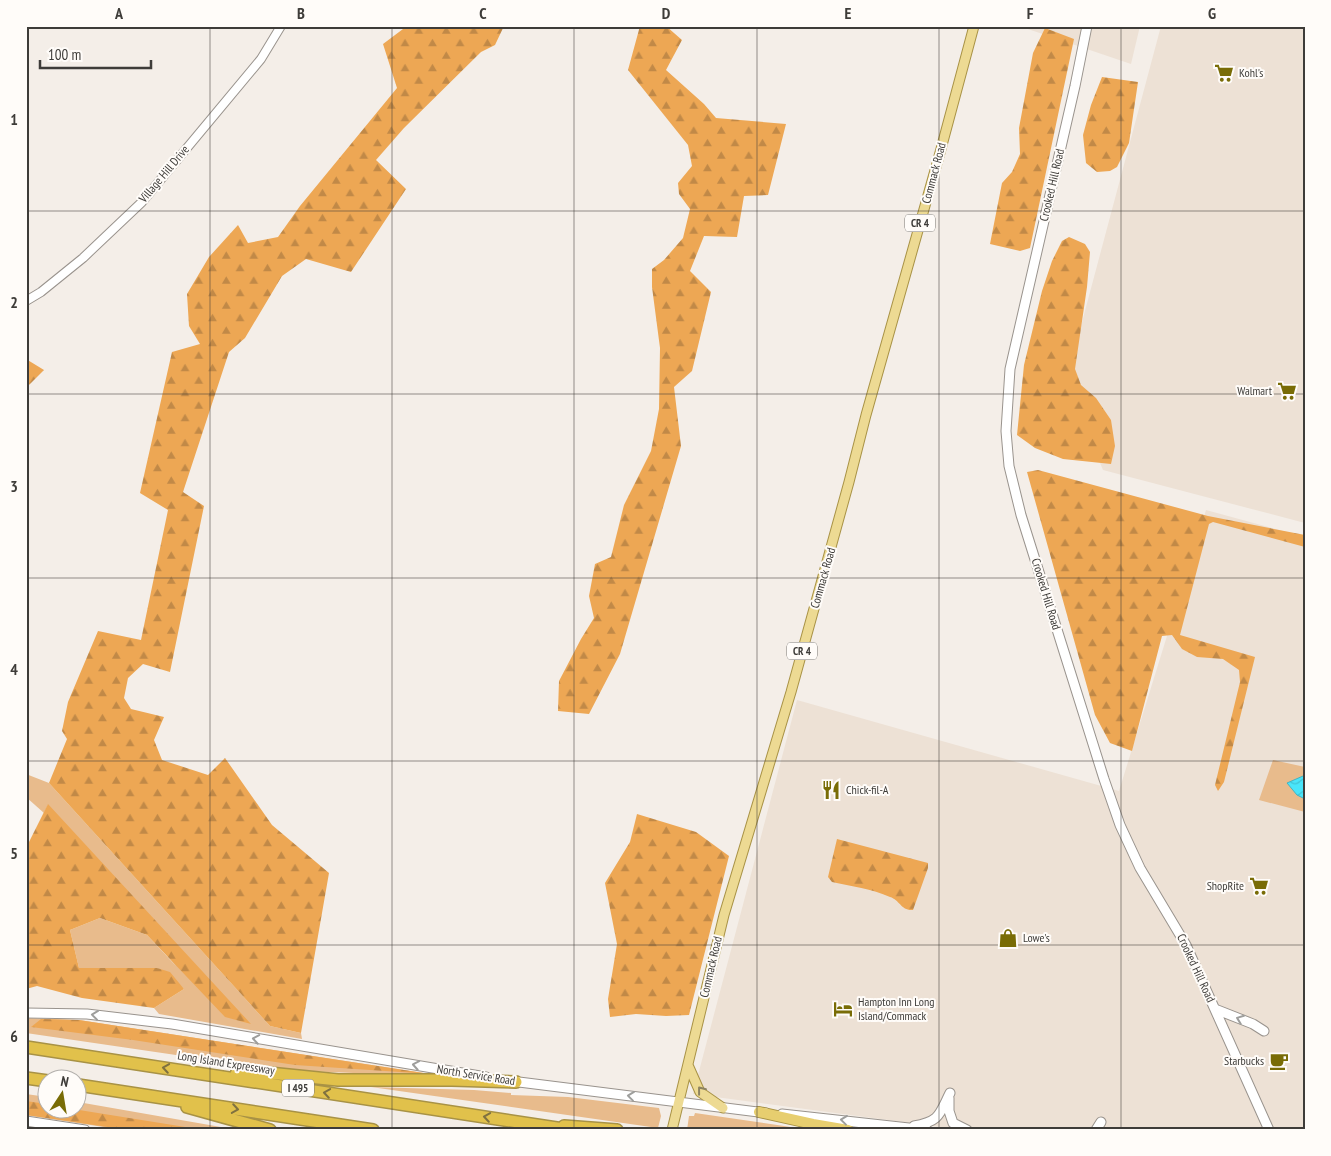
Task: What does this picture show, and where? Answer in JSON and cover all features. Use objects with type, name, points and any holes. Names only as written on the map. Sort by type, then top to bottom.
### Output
[{"type":"highway","name":"Long Island Expressway","points":[[26,1047],[570,1130]]},
{"type":"highway","points":[[217,1076],[259,1072],[338,1080],[516,1082]]},
{"type":"highway","points":[[88,1086],[373,1130]]},
{"type":"highway","points":[[152,1096],[215,1116],[270,1130]]},
{"type":"highway","points":[[759,1112],[848,1130]]},
{"type":"highway","points":[[533,1124],[617,1130]]},
{"type":"main road","name":"Commack Road","points":[[672,1130],[724,915],[788,701],[848,488],[866,415],[974,26]]},
{"type":"main road","name":"Crooked Hill Road","points":[[1087,26],[1010,369],[1006,418],[1008,455],[1013,489],[1114,809],[1140,868],[1186,944],[1270,1130]]},
{"type":"main road","points":[[1215,1009],[1253,1024],[1264,1031]]},
{"type":"main road","name":"North Service Road","points":[[26,1013],[87,1014],[172,1024],[516,1082],[679,1103],[928,1130]]},
{"type":"main road","points":[[688,1065],[700,1092],[723,1108]]},
{"type":"main road","points":[[907,1127],[930,1122],[937,1117],[950,1093],[948,1111],[953,1123],[967,1130]]},
{"type":"main road","points":[[26,1121],[85,1130]]},
{"type":"main road","points":[[1096,1130],[1101,1122],[1102,1130]]},
{"type":"street","name":"Village Hill Drive","points":[[26,301],[41,292],[83,258],[142,202],[261,59],[281,26]]},
{"type":"shaded area","points":[[1019,26],[1140,26],[1131,64]]},
{"type":"shaded area","points":[[1161,26],[1305,26],[1305,523],[1103,470],[1066,382]]},
{"type":"shaded area","points":[[1206,510],[1305,537],[1305,1130],[963,1130],[693,1094],[797,700],[1119,791]]},
{"type":"shaded area","points":[[1273,760],[1305,767],[1305,812],[1259,800]]},
{"type":"shaded area","points":[[26,774],[49,783],[270,1026],[301,1033],[302,1039],[159,1014],[154,1008],[184,989],[157,968],[79,968],[70,930],[100,918],[147,935],[176,966],[48,805],[44,813],[26,797]]},
{"type":"shaded area","points":[[26,1018],[79,1020],[430,1074],[428,1076],[279,1070],[26,1033]]},
{"type":"shaded area","points":[[371,1087],[474,1090],[511,1093],[511,1095],[568,1097],[659,1108],[661,1116],[658,1128]]},
{"type":"shaded area","points":[[26,1094],[38,1096],[38,1117],[26,1115]]},
{"type":"shaded area","points":[[88,1104],[238,1130],[123,1130],[45,1118],[88,1118]]},
{"type":"shaded area","points":[[695,1113],[811,1130],[687,1130],[689,1116],[694,1116]]},
{"type":"green space","points":[[407,26],[504,26],[495,45],[481,52],[404,128],[376,160],[406,189],[351,272],[306,259],[282,276],[245,338],[229,352],[183,492],[204,506],[170,672],[143,664],[128,678],[124,698],[131,709],[164,717],[154,740],[162,760],[208,775],[225,758],[272,825],[329,873],[301,1033],[270,1026],[49,783],[67,739],[62,731],[68,702],[98,631],[141,640],[168,510],[140,493],[172,352],[200,344],[189,326],[187,294],[209,257],[238,225],[248,243],[278,237],[300,206],[397,88],[383,44]]},
{"type":"green space","points":[[640,26],[666,26],[682,40],[666,70],[704,104],[716,118],[786,124],[768,195],[744,196],[737,237],[704,236],[690,271],[711,292],[692,371],[674,387],[681,446],[620,654],[589,714],[558,711],[559,681],[594,618],[589,596],[595,564],[611,557],[624,505],[651,451],[659,409],[660,348],[652,287],[652,269],[664,260],[683,238],[690,209],[679,194],[678,183],[692,166],[688,145],[628,70]]},
{"type":"green space","points":[[1045,28],[1074,39],[1030,248],[1020,251],[990,244],[1002,183],[1012,172],[1020,154],[1019,128],[1033,53]]},
{"type":"green space","points":[[1102,77],[1138,82],[1129,143],[1117,167],[1110,171],[1097,172],[1086,163],[1083,135],[1091,105]]},
{"type":"green space","points":[[1069,237],[1085,244],[1090,252],[1075,369],[1081,385],[1096,398],[1111,420],[1115,446],[1111,464],[1063,459],[1035,448],[1017,435],[1024,365],[1042,291],[1052,261],[1062,241]]},
{"type":"green space","points":[[26,359],[44,370],[26,388]]},
{"type":"green space","points":[[1038,470],[1208,516],[1305,535],[1305,547],[1213,522],[1209,524],[1180,635],[1255,657],[1224,782],[1218,791],[1215,785],[1240,682],[1239,670],[1223,659],[1197,657],[1182,649],[1172,635],[1162,636],[1132,751],[1110,743],[1095,715],[1027,472]]},
{"type":"green space","points":[[48,804],[251,1024],[225,1017],[147,935],[100,918],[70,930],[79,968],[157,968],[170,972],[184,989],[154,1008],[82,998],[37,986],[26,989],[26,848]]},
{"type":"green space","points":[[637,814],[696,832],[729,856],[689,1015],[636,1014],[610,1017],[608,999],[617,944],[605,883],[630,842]]},
{"type":"green space","points":[[837,839],[928,863],[928,868],[913,910],[906,909],[893,898],[883,894],[832,882],[828,877]]},
{"type":"green space","points":[[41,1019],[79,1020],[430,1074],[295,1065],[133,1040],[31,1027]]},
{"type":"green space","points":[[26,1101],[38,1103],[38,1117],[26,1115]]},
{"type":"green space","points":[[88,1111],[204,1130],[128,1130],[46,1118],[88,1118]]},
{"type":"water","points":[[1305,776],[1305,799],[1297,795],[1287,783]]},
{"type":"place","name":"Kohl's","points":[[1224,73]]},
{"type":"place","name":"Walmart","points":[[1287,391]]},
{"type":"place","name":"Chick-fil-A","points":[[831,790]]},
{"type":"place","name":"ShopRite","points":[[1259,886]]},
{"type":"place","name":"Lowe's","points":[[1008,938]]},
{"type":"place","name":"Hampton Inn Long Island/Commack","points":[[843,1009]]},
{"type":"place","name":"Starbucks","points":[[1279,1061]]}]
